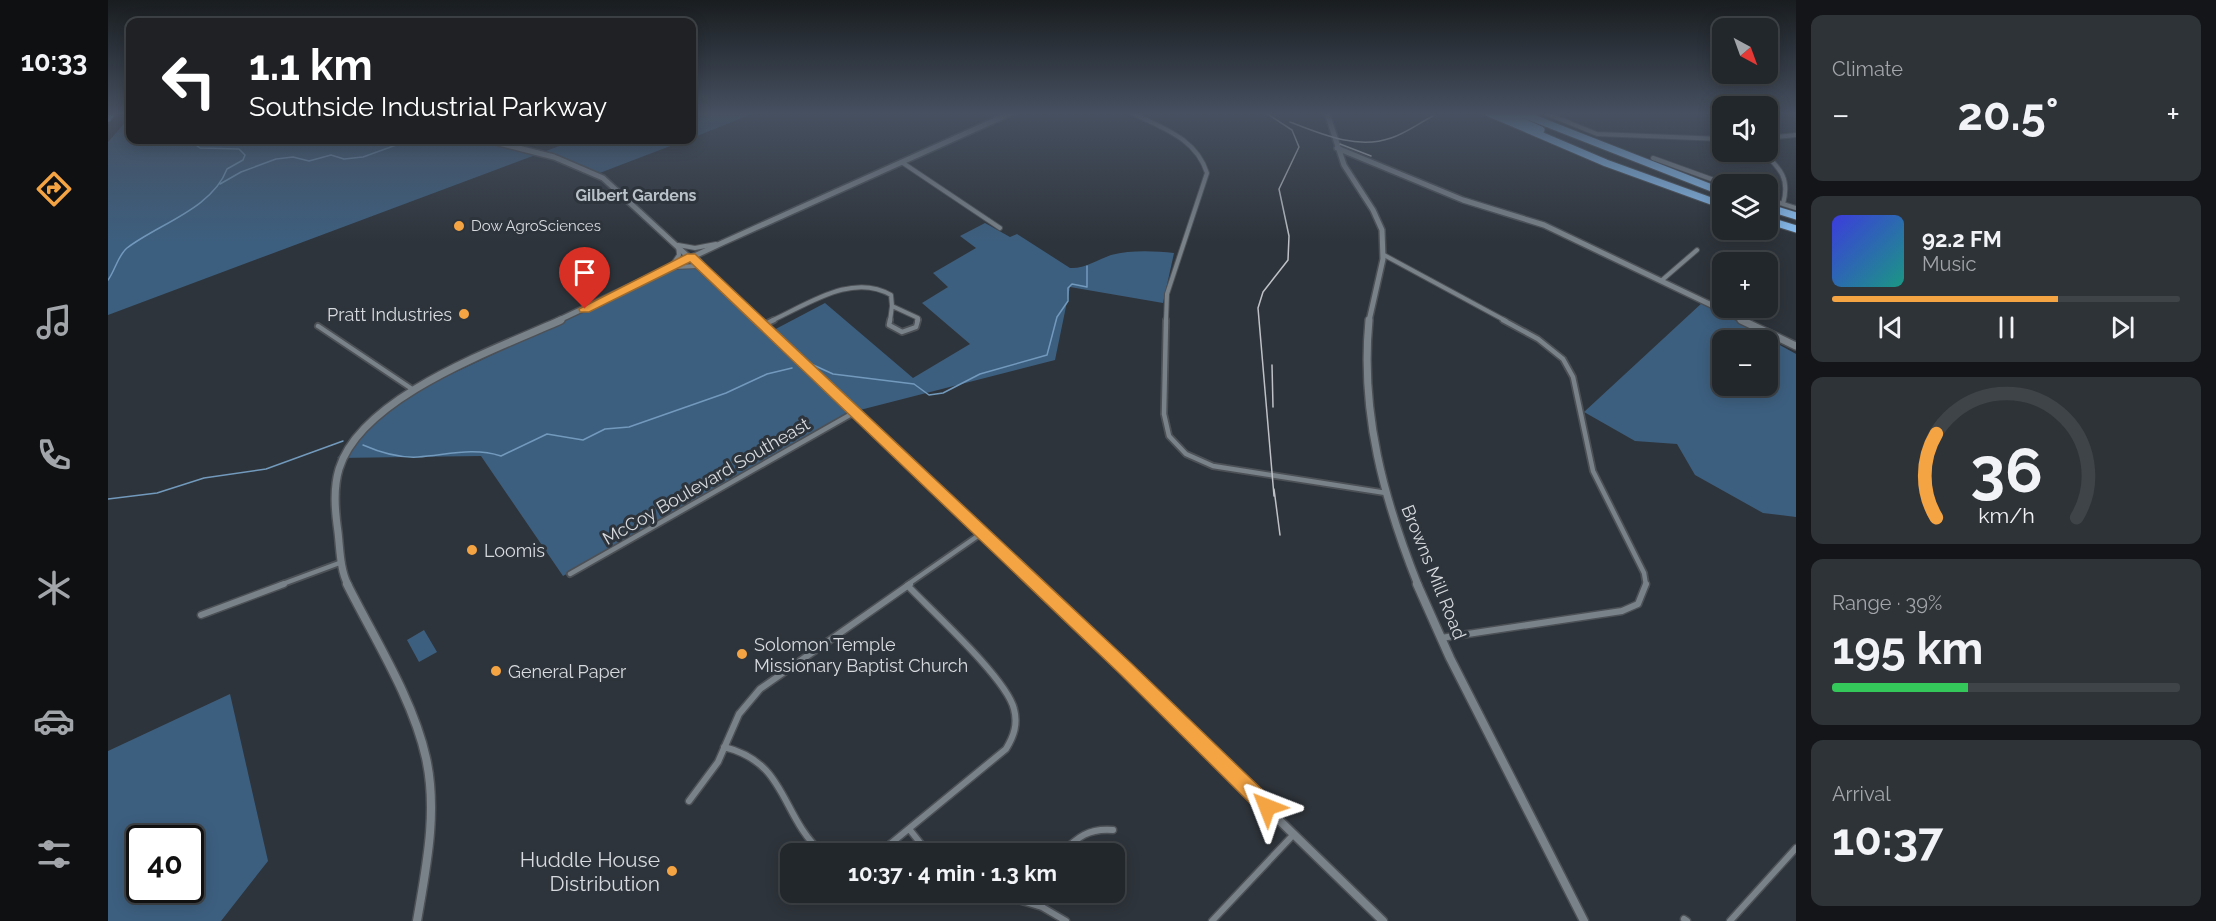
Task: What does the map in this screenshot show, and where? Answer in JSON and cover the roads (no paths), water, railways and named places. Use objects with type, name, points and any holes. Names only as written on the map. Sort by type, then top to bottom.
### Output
[{"type":"highway","points":[[1590,156],[1712,200]]},
{"type":"highway","points":[[1604,156],[1712,199]]},
{"type":"highway","points":[[1624,156],[1712,188]]},
{"type":"highway","points":[[1778,210],[1796,216]]},
{"type":"highway","points":[[1778,221],[1796,227]]},
{"type":"street","points":[[547,156],[593,171],[610,182],[763,325],[805,370],[855,412],[982,533],[1383,921]]},
{"type":"street","points":[[417,921],[430,848],[432,815],[426,757],[409,708],[351,596],[342,562],[334,507],[339,468],[364,428],[412,389],[691,257],[918,156]]},
{"type":"street","points":[[1201,156],[1208,173],[1167,294],[1164,414],[1168,436],[1186,454],[1213,466],[1386,494]]},
{"type":"street","name":"Browns Mill Road","points":[[1342,156],[1379,222],[1384,239],[1384,255],[1371,308],[1366,358],[1370,419],[1386,494],[1410,566],[1441,638],[1584,921]]},
{"type":"street","points":[[1356,156],[1463,200],[1544,225],[1796,346]]},
{"type":"street","points":[[1653,158],[1712,179]]},
{"type":"street","points":[[1772,162],[1787,179],[1789,188],[1783,204]]},
{"type":"street","points":[[903,163],[1000,228]]},
{"type":"street","points":[[1778,202],[1796,208]]},
{"type":"street","points":[[678,245],[695,248],[722,243]]},
{"type":"street","points":[[671,267],[680,255],[678,245]]},
{"type":"street","points":[[1661,281],[1697,250]]},
{"type":"street","points":[[1384,255],[1538,339],[1563,358],[1573,376],[1593,471],[1644,573],[1646,587],[1638,604],[1622,611],[1441,638]]},
{"type":"street","points":[[671,267],[690,265],[703,268]]},
{"type":"street","points":[[763,325],[844,288],[854,286],[881,289],[891,295],[889,325],[893,330],[901,333],[916,327],[918,318],[892,306]]},
{"type":"street","points":[[318,326],[412,389]]},
{"type":"street","name":"McCoy Boulevard Southeast","points":[[570,574],[855,412]]},
{"type":"street","points":[[689,801],[711,773],[739,714],[760,689],[982,533]]},
{"type":"street","points":[[201,615],[342,562]]},
{"type":"street","points":[[893,843],[1006,749],[1014,734],[1016,714],[1012,699],[1004,686],[908,586]]},
{"type":"street","points":[[724,747],[746,751],[763,763],[805,836],[812,843]]},
{"type":"street","points":[[1072,843],[1084,832],[1095,827],[1113,830]]},
{"type":"street","points":[[910,830],[920,843]]},
{"type":"street","points":[[1214,920],[1294,834]]},
{"type":"street","points":[[1730,921],[1796,848]]},
{"type":"street","points":[[1029,903],[1042,907],[1066,921]]},
{"type":"waterway","points":[[108,280],[127,248],[197,205],[220,183],[227,169],[243,160],[245,156]]},
{"type":"waterway","points":[[220,184],[241,172],[276,159],[293,157],[309,161],[327,156]]},
{"type":"waterway","points":[[334,156],[344,159],[366,156]]},
{"type":"waterway","points":[[809,363],[833,374],[914,384],[929,395],[943,393],[980,374],[1047,355],[1057,317],[1068,301],[1068,288],[1072,284],[1087,287],[1087,266]]},
{"type":"waterway","points":[[363,445],[404,457],[460,452],[491,453],[501,456],[547,434],[583,440],[605,429],[629,427],[726,393],[767,374],[792,368]]},
{"type":"waterway","points":[[108,499],[157,493],[204,478],[266,469],[343,441]]},
{"type":"railway","points":[[1274,496],[1258,308],[1263,292],[1288,260],[1289,236],[1279,189],[1295,156]]},
{"type":"railway","points":[[1272,365],[1273,407]]},
{"type":"railway","points":[[1274,489],[1280,535]]},
{"type":"place","name":"Dow AgroSciences","points":[[459,226]]},
{"type":"place","name":"Pratt Industries","points":[[464,314]]},
{"type":"place","name":"Loomis","points":[[472,550]]},
{"type":"place","name":"Solomon Temple Missionary Baptist Church","points":[[742,654]]},
{"type":"place","name":"General Paper","points":[[496,671]]},
{"type":"place","name":"Huddle House Distribution","points":[[672,871]]},
{"type":"district","name":"Gilbert Gardens","points":[[636,195]]}]
